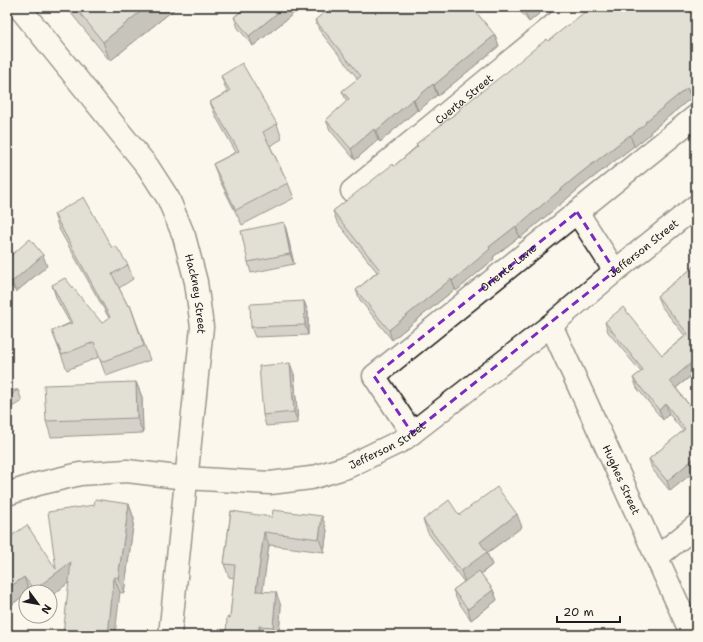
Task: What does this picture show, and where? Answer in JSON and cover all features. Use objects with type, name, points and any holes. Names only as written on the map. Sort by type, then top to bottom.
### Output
[{"type":"street","name":"Hackney Street","points":[[19,7],[148,167],[168,198],[184,236],[196,282],[202,327],[170,635]]},
{"type":"street","name":"Cuerta Street","points":[[352,191],[576,7]]},
{"type":"street","name":"Oriente Lane","points":[[412,433],[374,376],[696,116]]},
{"type":"street","name":"Jefferson Street","points":[[7,494],[38,484],[80,474],[127,471],[186,478],[270,483],[311,478],[347,467],[403,440],[551,324],[696,206]]},
{"type":"street","points":[[577,212],[615,271]]},
{"type":"street","name":"Hughes Street","points":[[551,324],[692,635]]},
{"type":"street","points":[[657,557],[696,526]]},
{"type":"highlighted area","points":[[577,212],[615,271],[412,433],[374,376]]},
{"type":"building","points":[[75,7],[146,7],[103,42]]},
{"type":"building","points":[[247,7],[285,7],[249,36],[234,17]]},
{"type":"building","points":[[331,7],[472,7],[495,35],[434,85],[433,84],[414,100],[413,99],[376,131],[374,129],[351,149],[326,120],[349,99],[342,91],[361,76],[315,20]]},
{"type":"building","points":[[521,7],[531,7],[525,12]]},
{"type":"building","points":[[593,7],[696,7],[696,85],[689,91],[687,88],[630,136],[578,175],[516,227],[489,247],[490,249],[452,281],[451,279],[389,330],[356,290],[380,270],[333,211],[393,164],[394,166],[418,146],[416,144],[529,53],[547,39],[548,41]]},
{"type":"building","points":[[242,63],[277,124],[263,132],[288,183],[236,210],[213,164],[239,151],[210,102],[230,91],[221,76]]},
{"type":"building","points":[[84,197],[112,248],[116,246],[128,265],[112,274],[128,306],[130,305],[144,346],[101,362],[94,342],[62,355],[52,331],[72,323],[52,285],[65,278],[102,323],[110,317],[54,214]]},
{"type":"building","points":[[284,222],[290,254],[248,262],[241,231]]},
{"type":"building","points":[[30,239],[43,255],[12,282],[7,275],[7,259]]},
{"type":"building","points":[[696,265],[696,312],[693,314],[696,318],[696,359],[670,381],[693,410],[696,408],[696,457],[667,481],[649,459],[685,429],[666,404],[659,410],[633,378],[643,370],[605,322],[623,307],[662,355],[688,334],[657,296]]},
{"type":"building","points":[[304,301],[305,325],[251,327],[250,304]]},
{"type":"building","points":[[290,363],[294,412],[263,415],[259,366]]},
{"type":"building","points":[[136,382],[137,418],[46,421],[44,385]]},
{"type":"building","points":[[18,390],[7,397],[7,391]]},
{"type":"building","points":[[497,487],[517,514],[480,542],[487,552],[461,571],[423,520],[449,500],[459,515]]},
{"type":"building","points":[[95,499],[129,504],[118,578],[114,577],[108,635],[63,635],[71,562],[42,584],[29,584],[24,577],[7,589],[7,539],[27,525],[56,569],[48,512],[94,505]]},
{"type":"building","points":[[273,510],[322,516],[319,539],[264,532],[256,591],[276,592],[273,627],[259,626],[259,635],[226,635],[227,617],[230,618],[235,565],[224,564],[231,511],[272,517]]},
{"type":"building","points":[[479,571],[493,590],[468,609],[453,590]]}]
